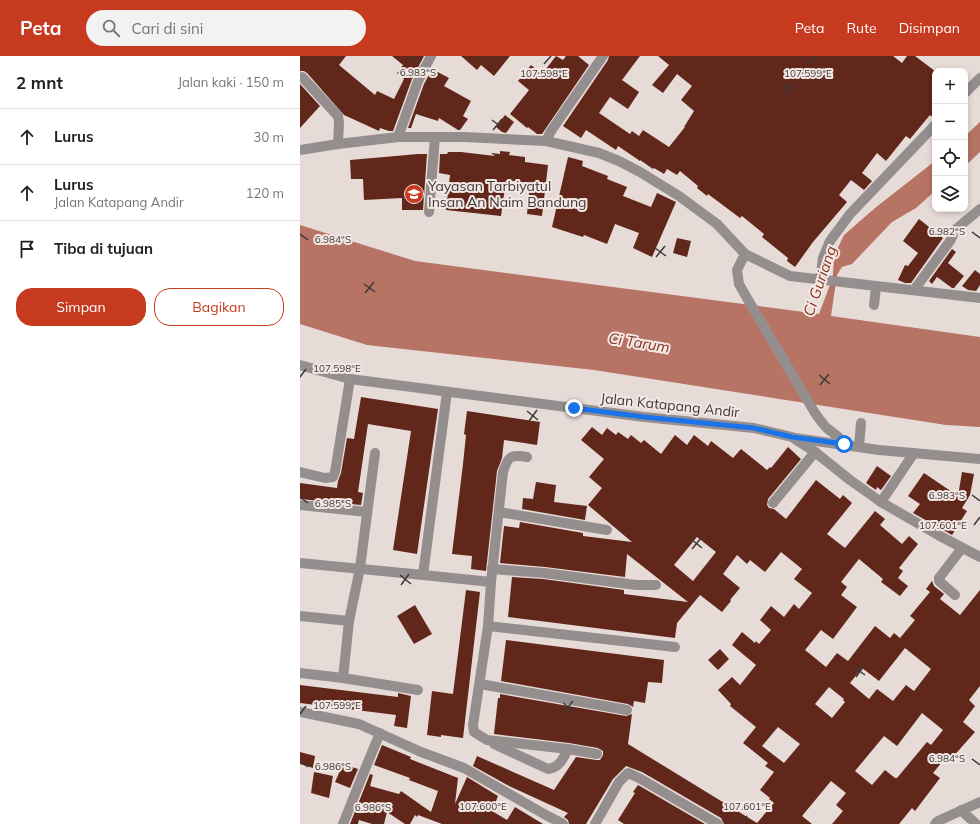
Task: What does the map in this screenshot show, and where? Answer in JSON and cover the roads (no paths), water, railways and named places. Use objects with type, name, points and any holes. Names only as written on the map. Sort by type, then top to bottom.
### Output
[{"type":"street","points":[[398,138],[418,82],[431,56]]},
{"type":"street","points":[[546,141],[551,131],[603,56]]},
{"type":"street","points":[[302,77],[338,116],[338,144]]},
{"type":"street","points":[[968,90],[980,78]]},
{"type":"street","points":[[828,280],[823,258],[830,241],[850,214],[932,128]]},
{"type":"street","points":[[429,212],[435,137]]},
{"type":"street","points":[[300,150],[338,144],[398,138],[464,137],[546,141],[599,153],[619,160],[674,192],[717,224],[745,254],[790,276],[980,298]]},
{"type":"street","points":[[914,290],[950,242],[956,229],[980,209]]},
{"type":"street","points":[[745,254],[736,270],[739,284],[746,298],[815,414],[827,428],[842,440],[844,444]]},
{"type":"street","points":[[874,305],[876,286]]},
{"type":"street","name":"Jalan Katapang Andir","points":[[300,365],[350,379],[644,417],[754,428],[792,437],[815,452],[850,480],[882,502],[980,557]]},
{"type":"street","points":[[300,472],[325,478],[333,477],[350,379]]},
{"type":"street","points":[[423,575],[447,392]]},
{"type":"street","points":[[860,446],[861,423]]},
{"type":"street","points":[[805,439],[827,428]]},
{"type":"street","points":[[792,437],[914,453],[980,459]]},
{"type":"street","points":[[773,503],[815,452]]},
{"type":"street","points":[[343,678],[349,621],[360,568],[375,453]]},
{"type":"street","points":[[882,502],[914,453]]},
{"type":"street","points":[[528,457],[516,455],[512,456],[506,461],[503,472],[492,569],[488,626],[473,725],[474,732],[487,740],[548,769],[554,768],[560,764],[568,749]]},
{"type":"street","points":[[300,505],[367,512]]},
{"type":"street","points":[[499,512],[606,530]]},
{"type":"street","points":[[955,595],[938,581],[962,548]]},
{"type":"street","points":[[300,563],[491,582]]},
{"type":"street","points":[[492,569],[656,586]]},
{"type":"street","points":[[300,616],[349,621]]},
{"type":"street","points":[[488,626],[675,647]]},
{"type":"street","points":[[300,673],[418,690]]},
{"type":"street","points":[[480,684],[627,710]]},
{"type":"street","points":[[300,712],[359,724],[421,752],[464,768],[564,824]]},
{"type":"street","points":[[343,824],[380,733]]},
{"type":"street","points":[[487,740],[568,749],[596,754]]},
{"type":"street","points":[[595,824],[619,782],[628,773],[718,824]]},
{"type":"street","points":[[934,824],[980,802]]},
{"type":"street","points":[[961,810],[976,824]]},
{"type":"water","points":[[980,122],[980,152],[968,163],[968,140],[968,133]]},
{"type":"water","name":"Ci Tarum","points":[[932,163],[932,194],[916,208],[892,222],[852,264],[842,267],[837,275],[831,316],[980,337],[980,427],[946,425],[594,370],[367,345],[300,324],[300,225],[415,261],[819,314],[833,274],[834,256],[844,235],[875,208]]},
{"type":"place","name":"Yayasan Tarbiyatul Insan An Naim Bandung","points":[[414,194]]},
{"type":"water label","name":"Ci Guriang","points":[[820,281]]}]
